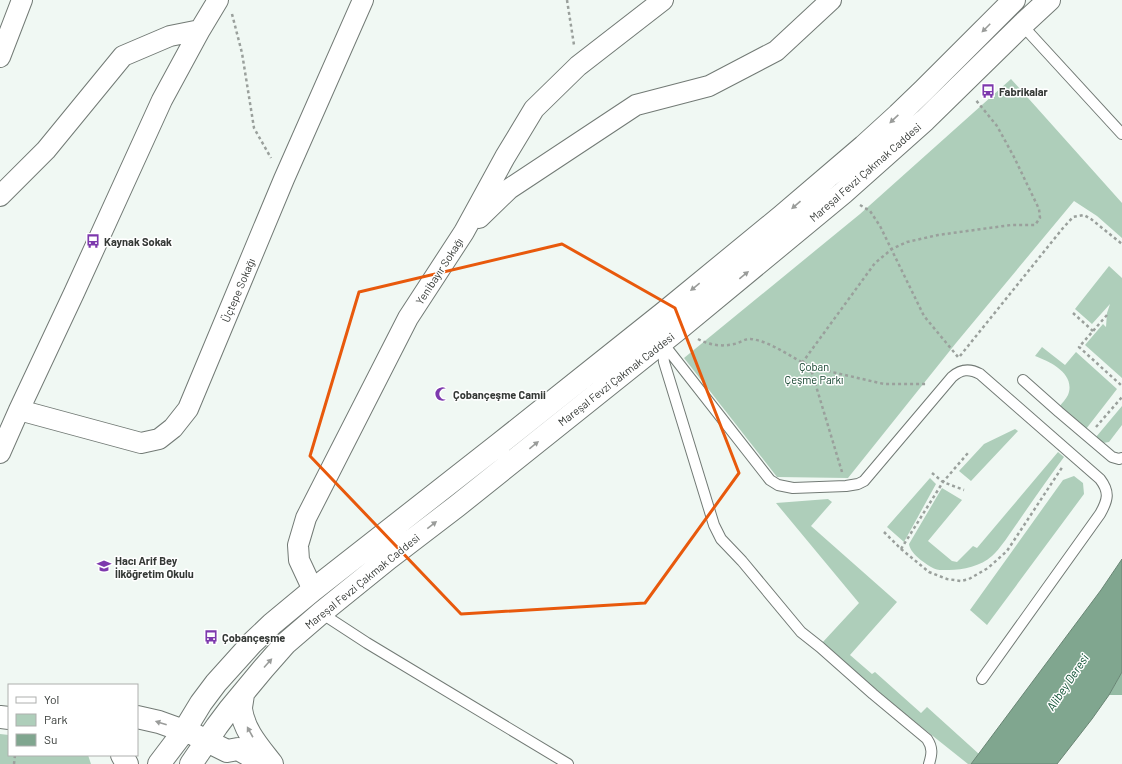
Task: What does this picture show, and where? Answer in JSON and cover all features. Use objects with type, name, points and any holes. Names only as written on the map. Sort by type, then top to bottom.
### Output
[{"type":"main road","name":"Mareşal Fevzi Çakmak Caddesi","points":[[159,764],[184,731],[201,703],[216,683],[252,643],[313,590],[665,312],[782,216],[898,115],[1014,0]]},
{"type":"main road","name":"Mareşal Fevzi Çakmak Caddesi","points":[[191,764],[217,726],[285,644],[321,613],[682,327],[843,193],[925,120],[1049,0]]},
{"type":"main road","points":[[243,693],[241,708],[247,729],[254,741],[272,764]]},
{"type":"main road","points":[[138,717],[159,722],[184,731],[207,740],[227,751],[238,749],[265,764]]},
{"type":"street","points":[[0,57],[22,0]]},
{"type":"street","name":"Üçtepe Sokağı","points":[[19,410],[141,443],[159,439],[173,428],[188,409],[284,179],[363,0]]},
{"type":"street","name":"Yenibayır Sokağı","points":[[313,590],[299,560],[298,545],[306,518],[408,318],[464,232],[505,157],[534,109],[578,66],[663,0]]},
{"type":"street","points":[[464,232],[509,189],[636,105],[709,86],[776,51],[831,0]]},
{"type":"street","points":[[0,453],[162,100],[200,30],[224,4]]},
{"type":"street","points":[[0,196],[46,150],[123,56],[170,36],[200,30]]},
{"type":"lane","points":[[1022,25],[1122,134]]},
{"type":"lane","points":[[662,342],[770,480],[778,485],[793,488],[846,486],[858,484],[864,481],[946,384],[958,372],[969,370],[980,374],[1100,479],[1104,484],[1107,494],[1104,506],[1096,520],[982,679]]},
{"type":"lane","points":[[662,342],[664,362],[714,525],[721,539],[742,561],[801,632],[820,646],[873,694],[927,739],[932,750],[929,764]]},
{"type":"lane","points":[[1023,380],[1112,457],[1119,459],[1122,458]]},
{"type":"lane","points":[[321,613],[367,643],[568,764]]},
{"type":"path","points":[[567,0],[578,66]]},
{"type":"path","points":[[224,4],[242,53],[254,128],[284,179]]},
{"type":"path","points":[[802,363],[875,263],[892,249],[907,242],[938,235],[1011,225],[1035,225],[1040,218],[1039,209],[997,126],[969,92],[963,82]]},
{"type":"path","points":[[843,193],[870,211],[892,249],[924,316],[969,370]]},
{"type":"path","points":[[958,358],[1073,217],[1084,215],[1122,244]]},
{"type":"path","points":[[1073,313],[1093,330]]},
{"type":"path","points":[[1107,315],[1079,347],[1122,386]]},
{"type":"path","points":[[682,327],[706,343],[719,345],[733,344],[749,339],[764,342],[810,366],[884,384],[946,384]]},
{"type":"path","points":[[810,366],[846,486]]},
{"type":"path","points":[[1088,437],[1122,397]]},
{"type":"path","points":[[901,550],[943,482],[968,453]]},
{"type":"path","points":[[884,532],[901,550],[929,572],[947,579],[961,581],[969,579],[988,568],[1007,551],[1071,454]]},
{"type":"path","points":[[932,473],[943,482],[964,490]]},
{"type":"highlighted area","points":[[562,244],[675,308],[739,473],[645,603],[461,614],[310,456],[359,292]]},
{"type":"green space","name":"Çoban Çeşme Parkı","points":[[1011,79],[1122,203],[1122,238],[1097,216],[1074,201],[956,343],[848,478],[777,477],[684,358],[860,214]]},
{"type":"green space","points":[[1109,266],[1122,278],[1122,378],[1085,345],[1103,324],[1106,327],[1107,313],[1110,304],[1092,324],[1075,309]]},
{"type":"green space","points":[[1042,347],[1065,365],[1076,352],[1117,389],[1086,429],[1060,406],[1068,395],[1070,388],[1068,381],[1065,375],[1055,365],[1035,356]]},
{"type":"green space","points":[[1122,406],[1122,425],[1109,442],[1103,443],[1096,437]]},
{"type":"green space","points":[[1015,429],[1018,431],[971,481],[959,471],[984,444]]},
{"type":"green space","points":[[1058,452],[1064,457],[1002,545],[988,559],[977,565],[966,568],[940,570],[924,563],[912,551],[909,544],[942,488],[962,500],[928,541],[952,561],[957,562],[973,546],[977,548]]},
{"type":"green space","points":[[1074,476],[1083,483],[1084,494],[987,625],[970,610],[1063,480]]},
{"type":"green space","points":[[930,478],[936,484],[904,542],[887,527]]},
{"type":"green space","points":[[828,499],[832,502],[811,526],[897,602],[850,655],[872,674],[875,672],[921,713],[927,707],[979,754],[971,764],[968,764],[899,709],[822,643],[859,603],[776,503]]},
{"type":"green space","points":[[0,734],[8,735],[8,756],[88,756],[91,764],[0,764]]},
{"type":"shaded area","points":[[1122,672],[1122,695],[1109,695]]},
{"type":"water","name":"Alibey Deresi","points":[[1122,559],[1122,672],[1109,695],[1092,719],[1057,764],[971,764],[1101,590]]},
{"type":"place","name":"Fabrikalar","points":[[988,91]]},
{"type":"place","name":"Kaynak Sokak","points":[[93,241]]},
{"type":"place","name":"Çobançeşme Camii","points":[[442,394]]},
{"type":"place","name":"Hacı Arif Bey İlköğretim Okulu","points":[[104,566]]},
{"type":"place","name":"Çobançeşme","points":[[211,637]]}]
